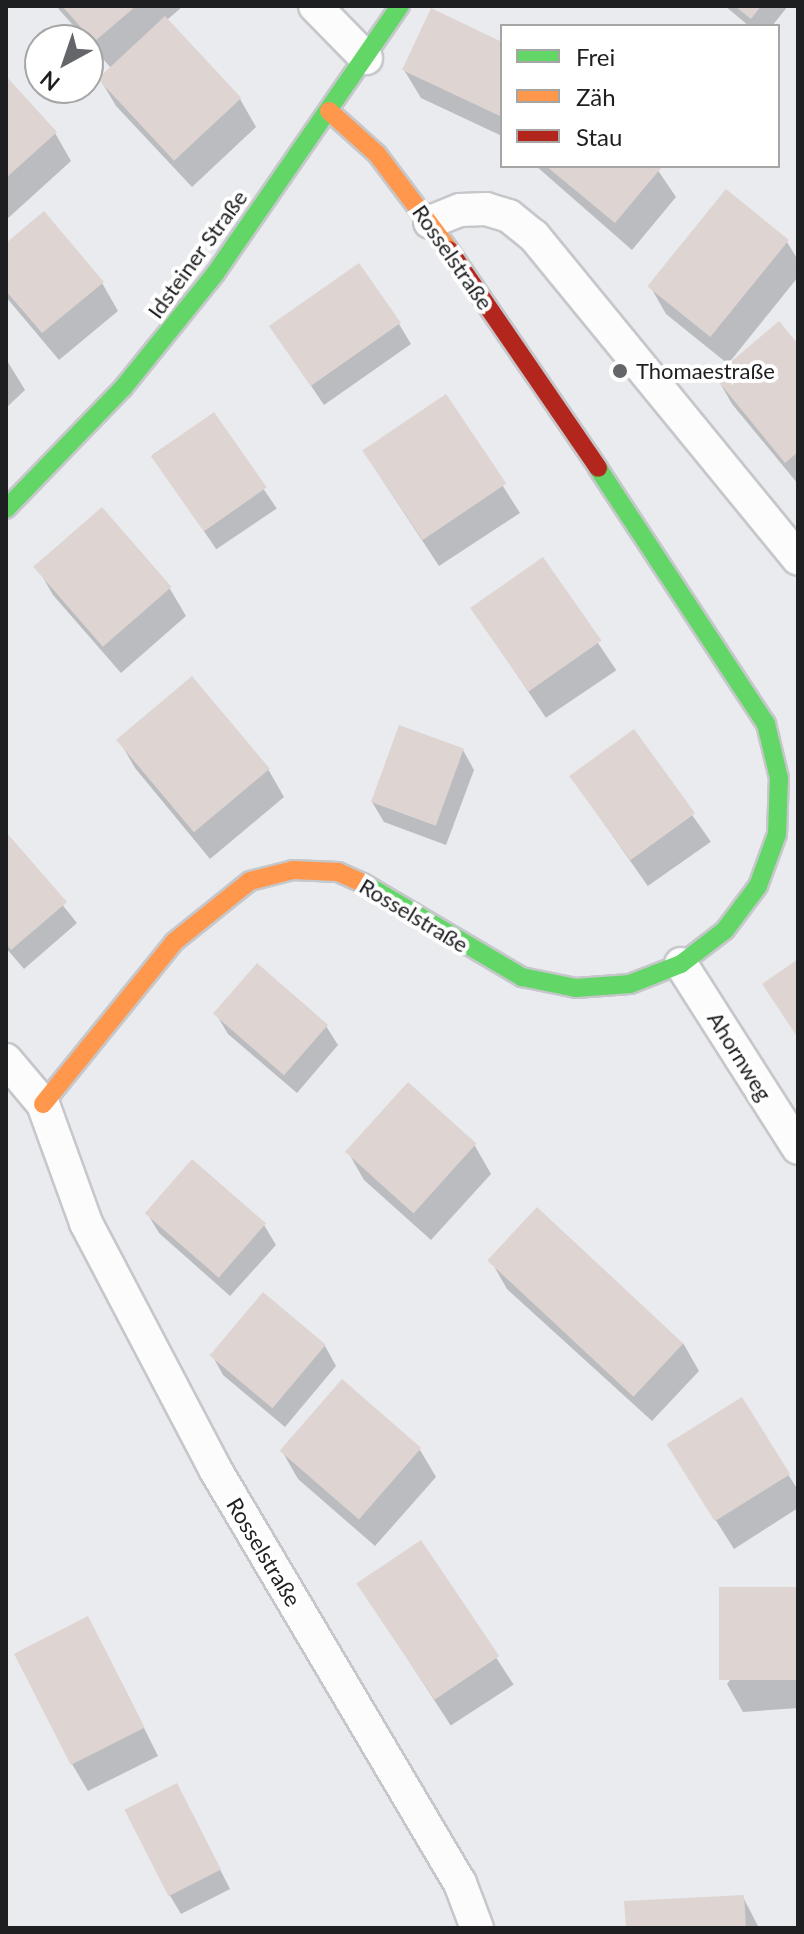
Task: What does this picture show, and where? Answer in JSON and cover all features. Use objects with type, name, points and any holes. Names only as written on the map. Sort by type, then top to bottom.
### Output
[{"type":"street","points":[[315,6],[366,58]]},
{"type":"street","name":"Idsteiner Straße","points":[[6,509],[165,337],[329,111],[400,6]]},
{"type":"street","name":"Rosselstraße","points":[[329,111],[377,154],[430,222],[766,724],[779,778],[772,847],[758,886],[725,930],[681,964],[630,984],[576,988],[522,977],[379,890],[338,872],[293,870],[250,881],[174,942],[43,1104],[86,1223],[208,1456],[460,1883],[477,1928]]},
{"type":"street","points":[[430,222],[460,210],[486,209],[509,216],[534,236],[798,559]]},
{"type":"street","name":"Ahornweg","points":[[681,964],[798,1148]]},
{"type":"street","points":[[6,1060],[43,1104]]},
{"type":"building","points":[[62,6],[136,6],[104,33],[104,24],[78,24]]},
{"type":"building","points":[[735,6],[761,6],[751,19]]},
{"type":"building","points":[[431,8],[500,41],[500,116],[402,70]]},
{"type":"building","points":[[165,16],[241,98],[174,161],[104,85],[104,73]]},
{"type":"building","points":[[6,76],[24,96],[24,104],[32,104],[57,132],[6,178]]},
{"type":"building","points":[[548,168],[661,168],[615,223]]},
{"type":"building","points":[[726,189],[789,240],[710,337],[647,286]]},
{"type":"building","points":[[44,211],[104,282],[42,333],[6,291],[6,243]]},
{"type":"building","points":[[359,263],[401,323],[311,386],[269,326]]},
{"type":"building","points":[[779,321],[798,344],[798,452],[785,463],[714,376]]},
{"type":"building","points":[[446,394],[506,484],[423,540],[362,450]]},
{"type":"building","points":[[214,412],[267,487],[204,532],[151,456]]},
{"type":"building","points":[[102,507],[172,587],[103,647],[33,567]]},
{"type":"building","points":[[543,557],[602,641],[529,692],[470,608]]},
{"type":"building","points":[[192,676],[270,769],[194,832],[116,740]]},
{"type":"building","points":[[399,725],[464,749],[436,826],[371,802]]},
{"type":"building","points":[[634,729],[695,813],[630,860],[569,776]]},
{"type":"building","points":[[6,832],[67,902],[11,950],[6,944]]},
{"type":"building","points":[[798,959],[798,1038],[762,984]]},
{"type":"building","points":[[257,963],[328,1025],[284,1075],[213,1014]]},
{"type":"building","points":[[408,1082],[476,1144],[413,1213],[345,1152]]},
{"type":"building","points":[[192,1159],[266,1223],[219,1278],[145,1213]]},
{"type":"building","points":[[537,1207],[683,1343],[633,1397],[487,1260]]},
{"type":"building","points":[[263,1292],[326,1345],[272,1408],[210,1356]]},
{"type":"building","points":[[342,1379],[421,1448],[359,1520],[280,1451]]},
{"type":"building","points":[[742,1397],[790,1474],[715,1521],[667,1444]]},
{"type":"building","points":[[421,1540],[499,1656],[435,1700],[356,1584]]},
{"type":"building","points":[[719,1587],[798,1587],[798,1680],[719,1680]]},
{"type":"building","points":[[88,1616],[145,1727],[71,1765],[14,1654]]},
{"type":"building","points":[[177,1783],[221,1869],[168,1896],[124,1810]]},
{"type":"building","points":[[744,1895],[746,1928],[626,1928],[624,1901]]},
{"type":"traffic: fast","points":[[6,509],[123,388],[215,274],[400,6]]},
{"type":"traffic: fast","points":[[363,883],[522,977],[576,988],[630,984],[681,964],[725,930],[758,886],[777,834],[779,778],[766,724],[598,468]]},
{"type":"traffic: slow","points":[[329,111],[377,154],[449,250]]},
{"type":"traffic: slow","points":[[43,1104],[174,942],[250,881],[293,870],[338,872],[363,883]]},
{"type":"traffic: jam","points":[[449,250],[598,468]]},
{"type":"place","name":"Thomaestraße","points":[[620,371]]}]
